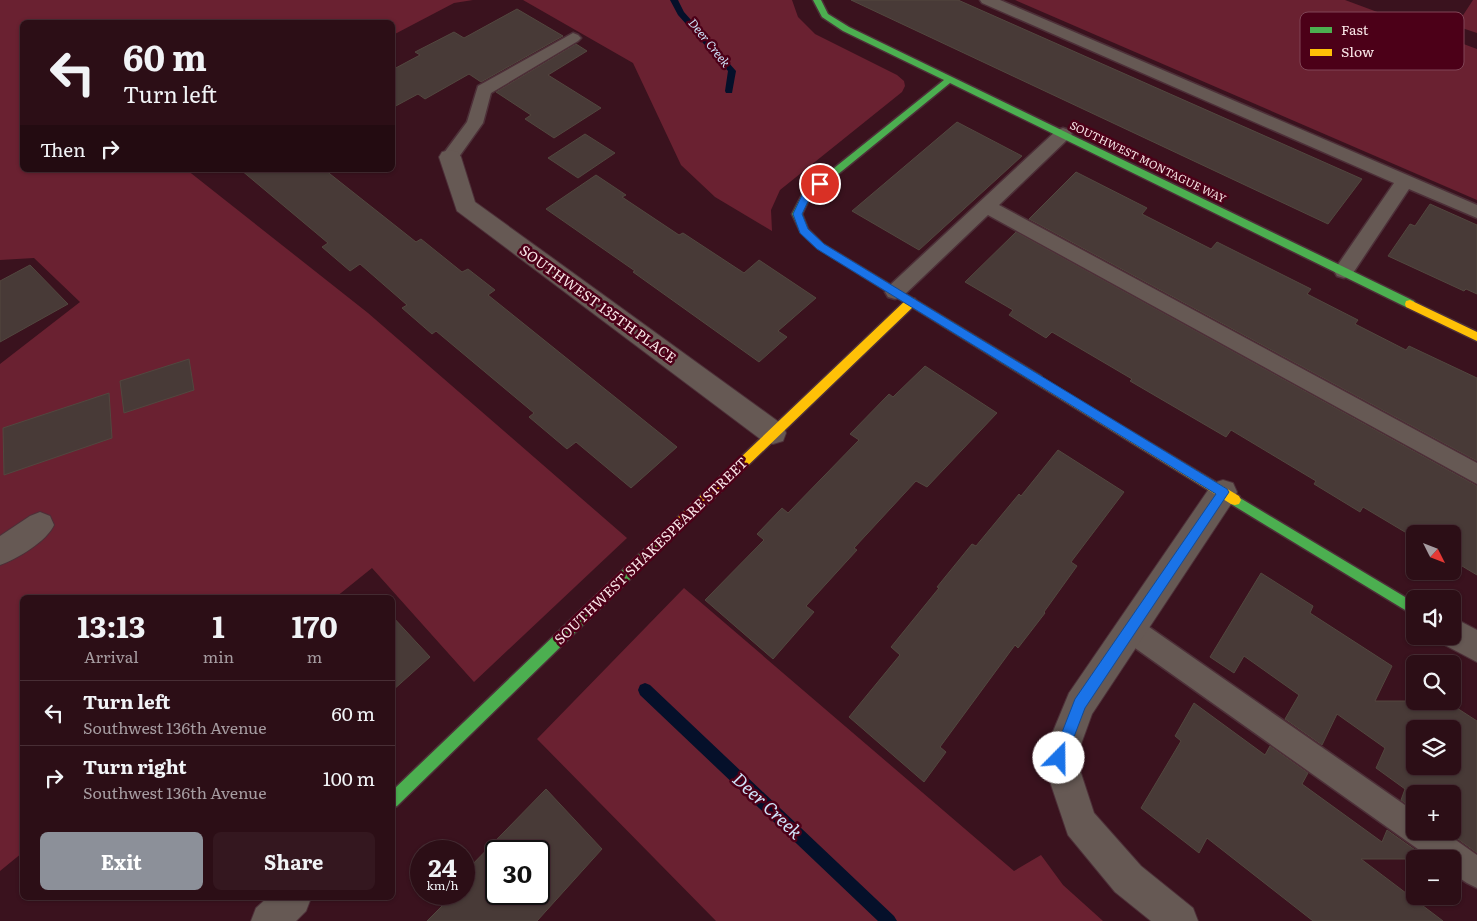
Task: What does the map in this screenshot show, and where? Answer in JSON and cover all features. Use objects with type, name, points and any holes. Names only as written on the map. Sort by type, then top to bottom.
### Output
[{"type":"street","name":"SOUTHWEST MONTAGUE WAY","points":[[817,0],[825,15],[832,21],[1477,337]]},
{"type":"street","points":[[950,79],[806,195],[798,214],[804,231],[820,246],[1406,604]]},
{"type":"street","name":"SOUTHWEST 135TH PLACE","points":[[450,158],[465,206],[773,433]]},
{"type":"street","name":"SOUTHWEST SHAKESPEARE STREET","points":[[395,798],[911,302]]},
{"type":"street","points":[[1180,921],[1128,879],[1080,823],[1059,758],[1080,704],[1223,492]]},
{"type":"street","points":[[0,552],[40,525]]},
{"type":"street","points":[[1461,638],[1477,648]]},
{"type":"street","points":[[269,921],[291,900]]},
{"type":"lane","points":[[988,0],[1477,212]]},
{"type":"lane","points":[[450,158],[475,122],[484,90],[573,38]]},
{"type":"lane","points":[[895,292],[1063,134]]},
{"type":"lane","points":[[1344,271],[1405,181]]},
{"type":"lane","points":[[986,206],[1477,474]]},
{"type":"lane","points":[[1130,629],[1406,823]]},
{"type":"lane","points":[[1430,840],[1477,873]]},
{"type":"shaded area","points":[[0,0],[473,0],[454,3],[395,34],[395,20],[20,20],[20,172],[190,172],[368,313],[627,538],[474,682],[372,568],[338,595],[20,595],[20,855],[0,871],[0,364],[80,302],[34,258],[0,260]]},
{"type":"shaded area","points":[[523,0],[792,0],[798,17],[815,34],[897,75],[904,81],[905,86],[902,92],[780,190],[771,210],[772,231],[715,197],[681,165],[633,63]]},
{"type":"shaded area","points":[[1015,0],[1345,0],[1377,12],[1300,12],[1300,70],[1464,70],[1464,44],[1477,49],[1477,200]]},
{"type":"shaded area","points":[[1473,0],[1477,0],[1477,33],[1464,29],[1464,14]]},
{"type":"shaded area","points":[[684,588],[1014,871],[1041,855],[1063,885],[1103,921],[716,921],[537,739]]},
{"type":"building","points":[[851,0],[958,0],[1362,179],[1328,224]]},
{"type":"building","points":[[517,9],[563,36],[481,82],[469,74],[425,99],[418,94],[395,106],[395,68],[420,55],[415,52],[454,32],[464,38]]},
{"type":"building","points":[[576,44],[587,51],[548,75],[601,108],[554,138],[525,119],[531,115],[496,92]]},
{"type":"building","points":[[957,122],[1022,156],[919,250],[852,211]]},
{"type":"building","points":[[585,134],[615,153],[578,178],[548,158]]},
{"type":"building","points":[[243,172],[328,172],[416,242],[421,239],[462,272],[468,269],[495,290],[488,295],[677,447],[631,488],[576,442],[567,449],[529,417],[534,413],[436,331],[432,334],[402,308],[407,305],[360,264],[350,271],[322,247],[328,243]]},
{"type":"building","points":[[1076,172],[1147,208],[1142,214],[1211,249],[1217,242],[1311,289],[1307,294],[1358,320],[1355,324],[1406,350],[1409,346],[1477,378],[1477,461],[1029,219]]},
{"type":"building","points":[[596,175],[626,195],[622,197],[679,235],[683,233],[744,273],[759,260],[816,298],[778,331],[787,337],[759,362],[633,272],[635,271],[546,209]]},
{"type":"building","points":[[1430,204],[1477,225],[1477,294],[1466,289],[1464,291],[1388,256],[1410,224],[1415,226]]},
{"type":"building","points":[[1016,232],[1477,486],[1477,575],[1461,565],[1461,525],[1406,525],[1406,533],[1363,507],[1360,512],[1314,484],[1316,481],[1231,430],[1226,437],[1130,381],[1132,379],[1052,332],[1046,338],[1009,315],[1013,310],[965,282]]},
{"type":"building","points":[[30,265],[68,304],[0,342],[0,281]]},
{"type":"building","points":[[189,359],[194,390],[124,413],[120,381]]},
{"type":"building","points":[[925,366],[997,413],[927,487],[916,481],[854,548],[857,550],[806,606],[814,612],[773,659],[705,600],[764,540],[757,534],[782,508],[788,513],[859,440],[850,434],[889,394],[893,397]]},
{"type":"building","points":[[109,393],[112,438],[4,475],[3,428]]},
{"type":"building","points":[[1058,450],[1124,492],[1071,562],[1077,566],[1045,613],[1018,648],[1015,645],[940,747],[946,752],[924,782],[849,717],[900,655],[891,647],[939,588],[937,587],[972,544],[976,546],[1019,494],[1021,496]]},
{"type":"building","points":[[1261,573],[1313,606],[1310,613],[1392,666],[1375,701],[1406,701],[1406,710],[1460,710],[1477,721],[1477,853],[1459,840],[1461,840],[1461,785],[1406,785],[1406,804],[1401,800],[1405,789],[1376,768],[1385,748],[1337,714],[1322,745],[1285,719],[1299,695],[1244,656],[1234,673],[1210,657]]},
{"type":"building","points":[[395,619],[430,657],[395,688]]},
{"type":"building","points":[[1194,703],[1265,755],[1270,746],[1308,773],[1302,784],[1382,842],[1387,830],[1415,850],[1406,850],[1406,859],[1361,859],[1406,893],[1406,905],[1422,905],[1443,921],[1313,921],[1207,838],[1199,853],[1141,808],[1181,741],[1175,736]]},
{"type":"building","points":[[546,789],[602,849],[537,921],[427,921],[443,905],[475,905],[475,862],[485,851],[485,905],[550,905],[550,840],[496,840]]},
{"type":"waterway","name":"Deer Creek","points":[[674,0],[681,13],[732,71],[729,91]]},
{"type":"waterway","name":"Deer Creek","points":[[645,690],[889,921]]},
{"type":"traffic: fast","points":[[817,0],[825,15],[846,29],[1410,304]]},
{"type":"traffic: fast","points":[[950,79],[806,195],[797,214],[804,231],[820,246],[1037,379]]},
{"type":"traffic: fast","points":[[1235,500],[1406,604]]},
{"type":"traffic: fast","points":[[395,798],[660,542]]},
{"type":"traffic: slow","points":[[660,542],[911,302]]},
{"type":"traffic: slow","points":[[1410,304],[1477,337]]},
{"type":"traffic: slow","points":[[1037,379],[1235,500]]},
{"type":"route","points":[[820,184],[806,195],[798,214],[804,231],[820,246],[1223,492],[1080,704],[1059,758]]}]
